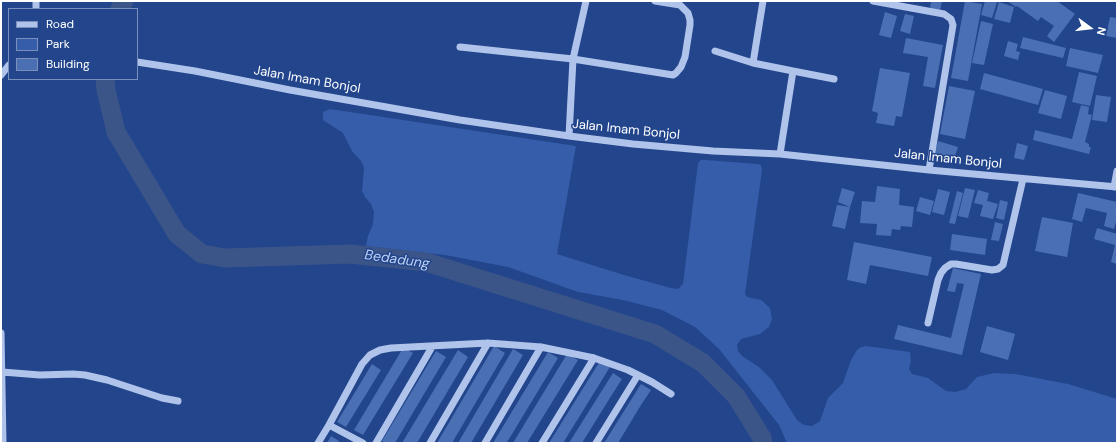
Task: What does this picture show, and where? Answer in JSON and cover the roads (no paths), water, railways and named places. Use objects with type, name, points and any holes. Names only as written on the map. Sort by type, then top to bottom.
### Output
[{"type":"street","points":[[568,136],[573,59],[586,1]]},
{"type":"street","points":[[460,47],[573,59],[673,75],[681,67],[685,57],[690,20],[688,13],[680,5],[655,1]]},
{"type":"street","points":[[753,63],[763,1]]},
{"type":"street","points":[[873,1],[944,14],[951,19],[952,25],[929,170]]},
{"type":"street","points":[[715,51],[753,63],[834,79]]},
{"type":"street","name":"Jalan Imam Bonjol","points":[[138,62],[195,70],[290,90],[460,120],[568,136],[713,152],[780,154],[929,170],[1116,187]]},
{"type":"street","points":[[1,75],[8,66]]},
{"type":"street","points":[[780,154],[793,71]]},
{"type":"street","points":[[1116,187],[1117,171]]},
{"type":"street","points":[[928,323],[938,280],[945,268],[951,264],[956,264],[992,270],[998,269],[1003,265],[1023,179]]},
{"type":"street","points":[[1,333],[3,443]]},
{"type":"street","points":[[430,443],[488,343]]},
{"type":"street","points":[[318,443],[362,364],[370,355],[380,350],[391,348],[488,343],[541,347],[594,358],[638,375],[671,394]]},
{"type":"street","points":[[376,443],[432,346]]},
{"type":"street","points":[[485,443],[541,347]]},
{"type":"street","points":[[542,443],[594,358]]},
{"type":"street","points":[[2,372],[40,375],[85,375],[107,380],[162,398],[178,401]]},
{"type":"street","points":[[596,443],[638,375]]},
{"type":"street","points":[[329,425],[363,443]]},
{"type":"waterway","name":"Bedadung","points":[[120,8],[124,1]]},
{"type":"waterway","name":"Bedadung","points":[[105,80],[116,132],[177,234],[202,254],[225,258],[350,254],[426,262],[655,334],[703,363],[736,396],[762,438],[763,443]]}]
